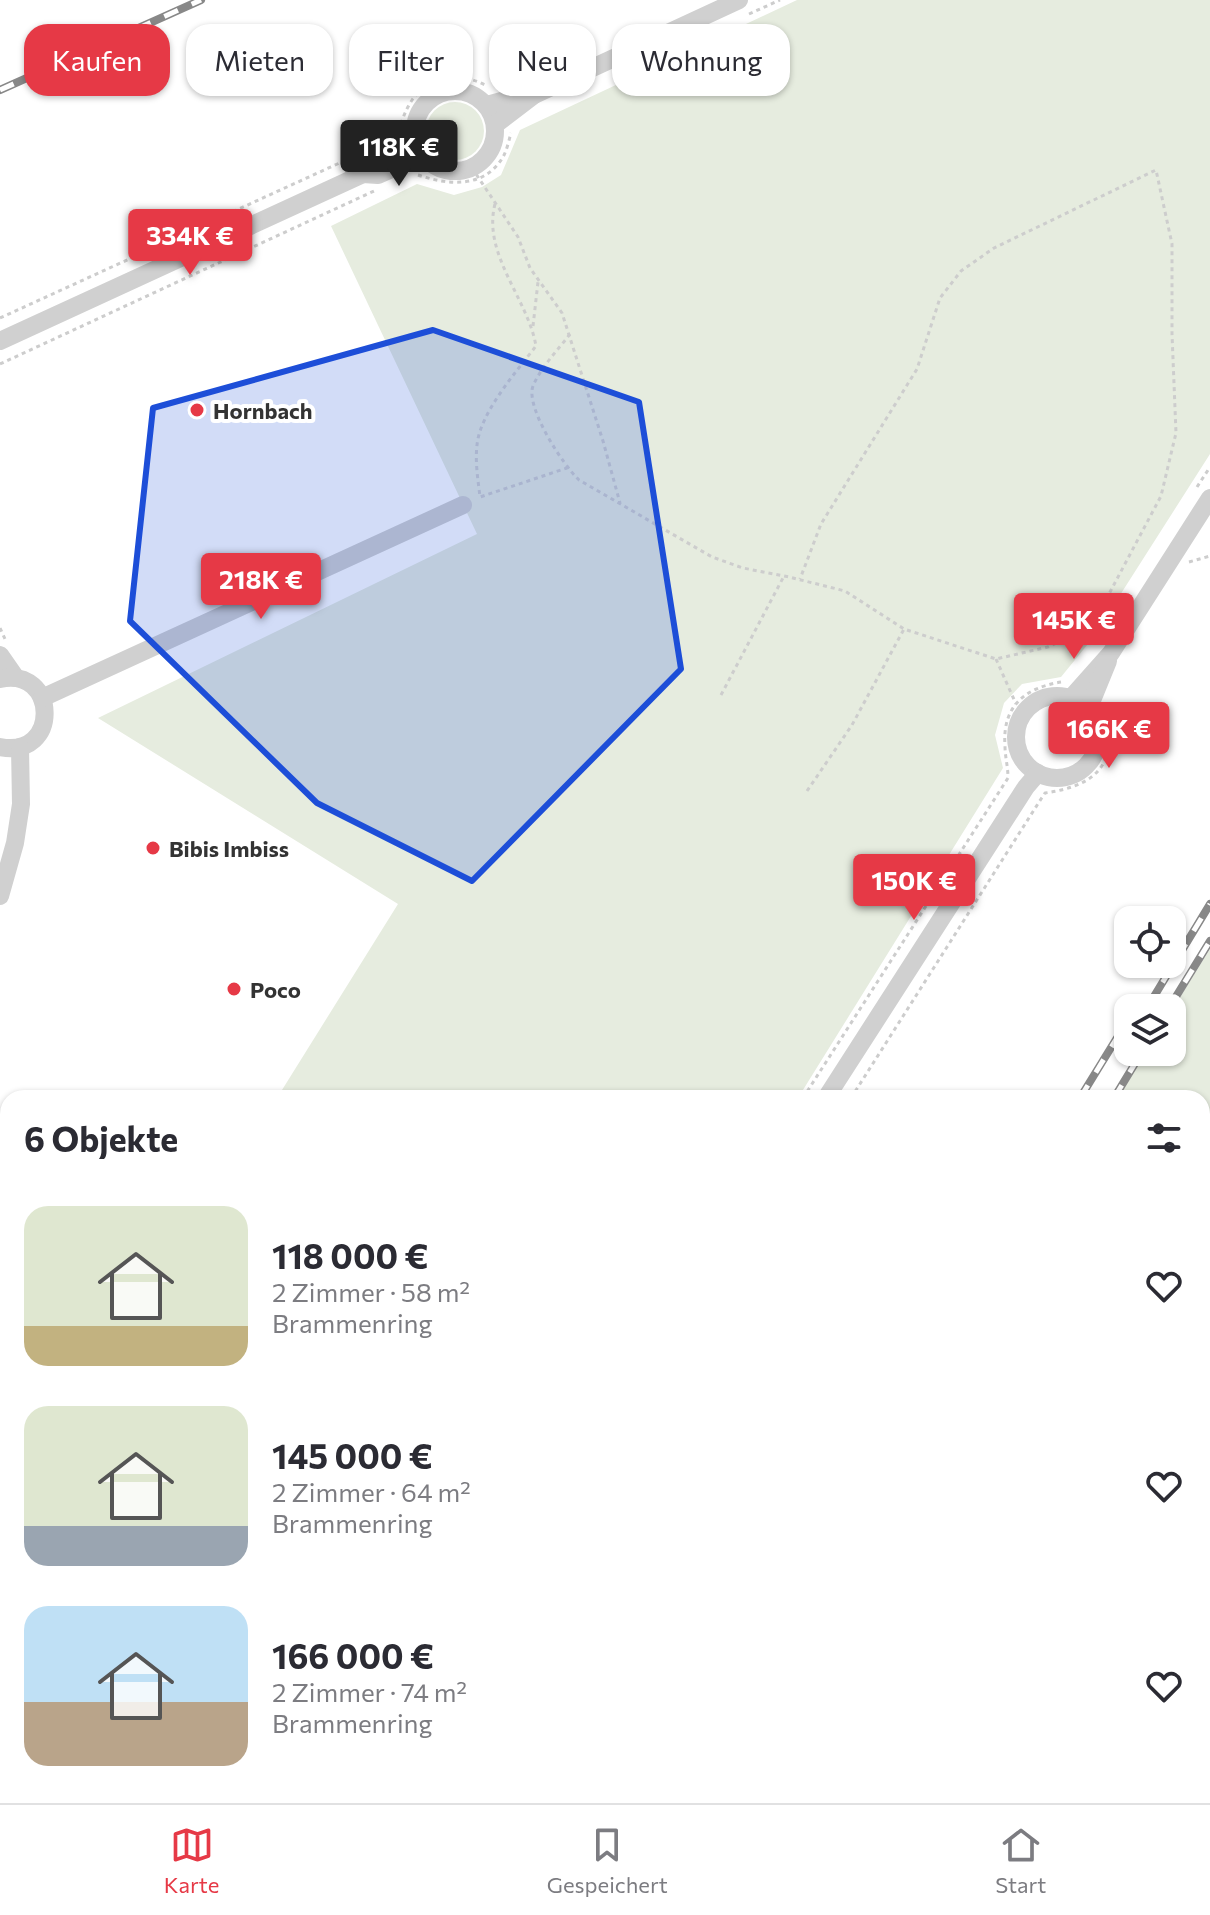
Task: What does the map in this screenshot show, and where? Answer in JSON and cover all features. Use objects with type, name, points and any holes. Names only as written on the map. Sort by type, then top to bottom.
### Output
[{"type":"street","points":[[596,66],[739,0]]},
{"type":"street","points":[[0,341],[363,174],[416,123],[429,100],[440,93],[465,92],[489,96],[496,124],[491,150],[483,161],[459,172],[445,171],[423,155],[408,131]]},
{"type":"street","points":[[496,124],[533,96]]},
{"type":"street","points":[[363,174],[378,175],[423,155]]},
{"type":"street","points":[[1111,653],[1068,690],[1038,701],[1027,710],[1017,727],[1019,751],[1026,763],[1038,773],[1053,778],[1069,777],[1087,765],[1095,754],[1097,706],[1111,653],[1202,495]]},
{"type":"street","points":[[42,698],[463,505]]},
{"type":"street","points":[[0,747],[20,747],[32,741],[43,726],[46,714],[42,698],[32,685],[8,678],[3,647]]},
{"type":"street","points":[[1068,690],[1097,706]]},
{"type":"street","points":[[0,896],[15,843],[21,804],[20,747]]},
{"type":"street","points":[[831,1090],[1038,773]]},
{"type":"path","points":[[408,131],[411,99],[434,80],[458,75],[475,80],[489,96]]},
{"type":"path","points":[[0,318],[363,152]]},
{"type":"path","points":[[472,168],[518,237],[530,268],[562,313],[620,503]]},
{"type":"path","points":[[570,334],[532,389],[533,405],[567,468],[579,480],[712,557],[743,568],[845,591],[904,629],[996,659],[1048,647],[1081,631],[1101,609],[1161,496],[1176,433],[1172,244],[1156,170],[994,248],[961,271],[940,298],[917,369],[821,524],[800,579]]},
{"type":"path","points":[[495,204],[491,221],[494,237],[503,266],[533,330],[536,346],[483,423],[477,443],[480,497],[567,468]]},
{"type":"path","points":[[533,330],[538,279]]},
{"type":"path","points":[[1202,495],[1210,467]]},
{"type":"path","points":[[1196,551],[1189,562],[1210,556]]},
{"type":"path","points":[[721,695],[784,576]]},
{"type":"path","points":[[0,628],[3,647]]},
{"type":"path","points":[[807,791],[852,725],[904,629]]},
{"type":"path","points":[[996,659],[1016,704]]},
{"type":"path","points":[[808,1090],[1008,778],[1005,725],[1016,704],[1031,690],[1068,690]]},
{"type":"path","points":[[856,1090],[1045,793],[1067,790],[1085,783],[1099,771],[1111,742],[1097,706]]},
{"type":"highlighted area","points":[[433,330],[639,402],[681,669],[472,881],[317,803],[130,621],[153,408]]},
{"type":"shaded area","points":[[797,0],[1210,0],[1210,454],[1092,639],[1061,677],[1022,684],[1004,703],[995,735],[1003,768],[803,1090],[282,1090],[398,904],[98,718],[477,534],[331,226],[417,184],[454,195],[482,187],[501,175],[520,130],[612,87],[612,96],[790,96],[790,24],[746,24]]},
{"type":"shaded area","points":[[455,102],[476,110],[484,131],[476,152],[455,160],[434,152],[426,131],[434,110]]},
{"type":"shaded area","points":[[1210,949],[1210,1090],[1123,1090],[1137,1066],[1186,1066],[1186,994],[1182,994]]},
{"type":"railway","points":[[0,90],[201,0]]},
{"type":"railway","points":[[1155,994],[1210,904]]},
{"type":"railway","points":[[1178,994],[1210,941]]},
{"type":"railway","points":[[1085,1090],[1114,1043]]},
{"type":"railway","points":[[1119,1090],[1133,1066]]},
{"type":"place","name":"Hornbach","points":[[197,410]]},
{"type":"place","name":"Bibis Imbiss","points":[[153,848]]},
{"type":"place","name":"Poco","points":[[234,989]]}]
